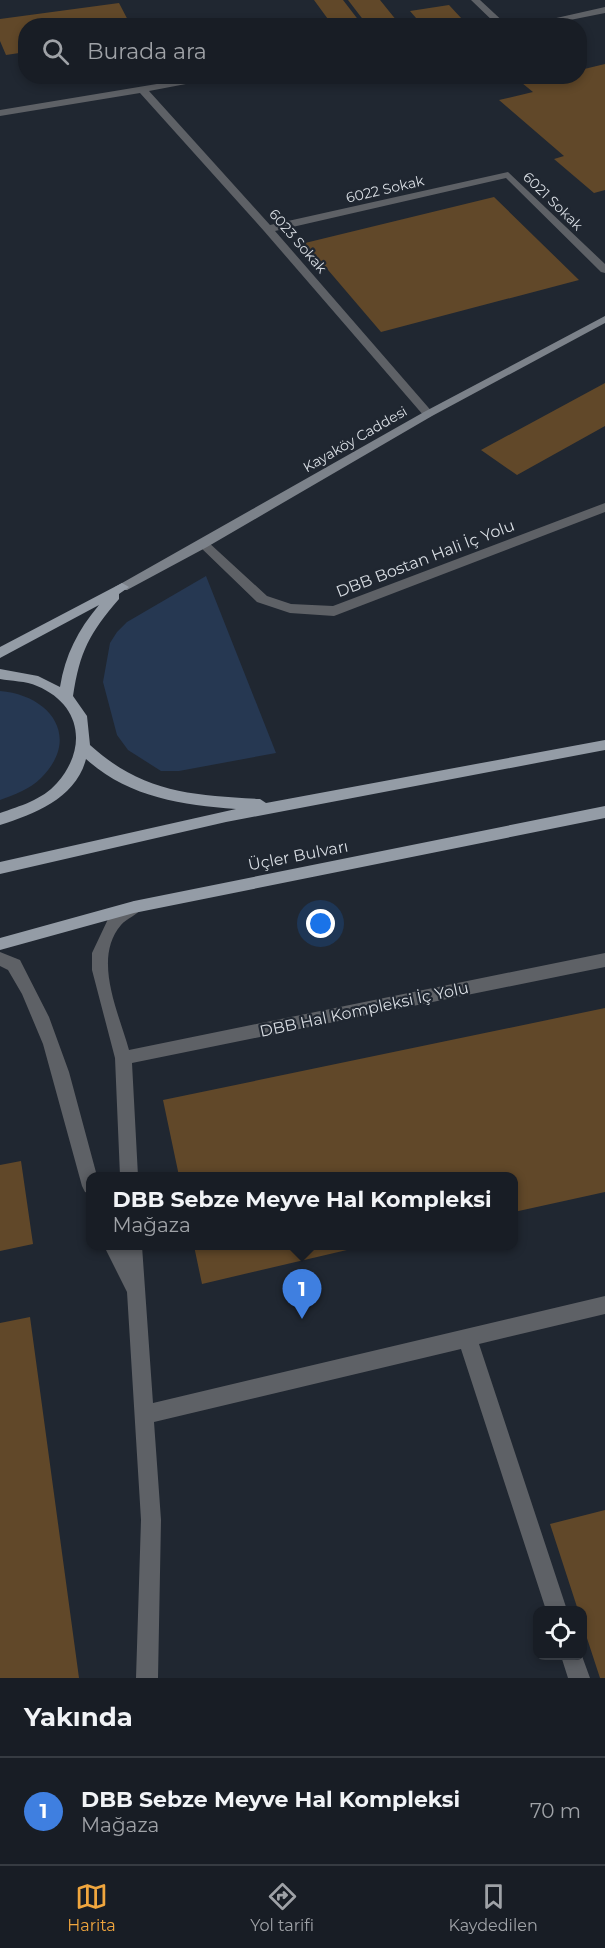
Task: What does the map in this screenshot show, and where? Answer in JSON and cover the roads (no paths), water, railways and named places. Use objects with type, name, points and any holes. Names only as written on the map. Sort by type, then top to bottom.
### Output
[{"type":"main road","points":[[0,653],[122,588]]},
{"type":"main road","points":[[66,696],[76,647],[87,627],[122,588]]},
{"type":"main road","points":[[0,674],[16,674],[44,682],[66,696],[81,715],[86,737],[82,761],[68,783],[44,802],[14,816],[0,819]]},
{"type":"main road","points":[[0,868],[98,843],[605,745]]},
{"type":"main road","points":[[84,748],[99,763],[125,780],[155,792],[214,802],[281,806]]},
{"type":"main road","name":"Üçler Bulvarı","points":[[0,944],[134,907],[605,812]]},
{"type":"street","points":[[475,0],[495,18]]},
{"type":"street","points":[[565,18],[605,10]]},
{"type":"street","points":[[0,113],[178,84]]},
{"type":"street","name":"6023 Sokak","points":[[143,90],[268,229],[428,414]]},
{"type":"street","name":"6022 Sokak","points":[[268,229],[508,176]]},
{"type":"street","name":"6021 Sokak","points":[[508,176],[605,270]]},
{"type":"street","name":"Kayaköy Caddesi","points":[[122,588],[428,414],[605,320]]},
{"type":"street","name":"DBB Bostan Hali İç Yolu","points":[[203,544],[262,599],[290,608],[334,611],[605,507]]},
{"type":"street","points":[[129,1172],[123,1058],[100,970],[100,953],[115,921],[134,907]]},
{"type":"street","points":[[0,959],[14,965],[41,1018],[57,1060],[86,1172]]},
{"type":"street","name":"DBB Hal Kompleksi İç Yolu","points":[[123,1058],[605,960]]},
{"type":"street","points":[[115,1250],[135,1290]]},
{"type":"street","points":[[133,1250],[152,1520],[147,1678]]},
{"type":"street","points":[[144,1415],[605,1305]]},
{"type":"street","points":[[467,1338],[555,1606]]},
{"type":"street","points":[[573,1660],[579,1678]]},
{"type":"place","name":"DBB Sebze Meyve Hal Kompleksi","points":[[302,1319]]}]
